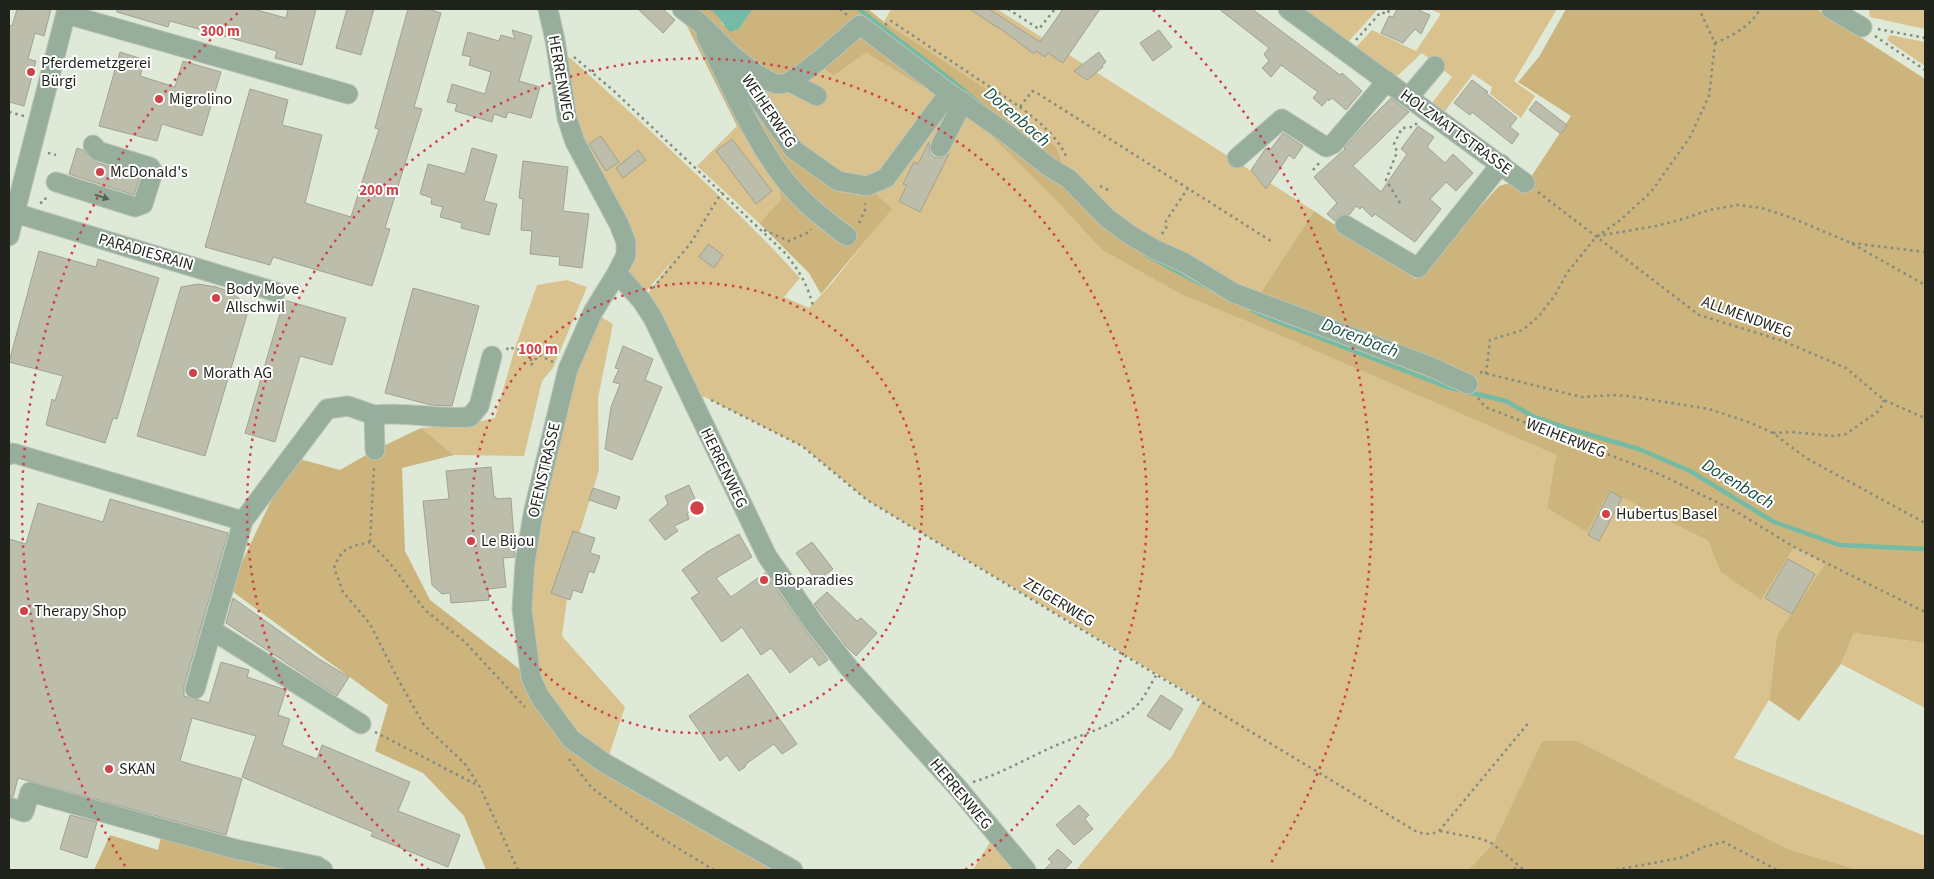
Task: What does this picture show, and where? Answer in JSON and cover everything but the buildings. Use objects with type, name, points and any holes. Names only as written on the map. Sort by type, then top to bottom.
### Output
[{"type":"street","name":"HERRENWEG","points":[[548,9],[555,40],[567,118],[572,134],[619,224],[626,242],[626,254],[617,273],[642,301],[653,318],[767,556],[813,622],[849,668],[956,787],[1026,870]]},
{"type":"street","name":"WEIHERWEG","points":[[682,9],[699,22],[732,55],[760,104],[794,150],[838,181],[867,186]]},
{"type":"street","name":"HOLZMATTSTRASSE","points":[[1288,9],[1502,164],[1525,183]]},
{"type":"street","points":[[1831,9],[1862,27]]},
{"type":"street","points":[[9,236],[66,11],[348,94]]},
{"type":"street","points":[[699,22],[765,153],[799,196],[820,216],[847,236]]},
{"type":"street","points":[[732,55],[771,82],[780,85],[790,82],[806,72],[860,25],[1060,173],[1107,218],[1130,235],[1154,249],[1185,263],[1234,293],[1411,359],[1473,391]]},
{"type":"street","points":[[1409,97],[1435,66]]},
{"type":"street","name":"HOLZMATTSTRASSE","points":[[1237,158],[1282,119],[1326,147],[1333,144],[1387,81]]},
{"type":"street","points":[[790,82],[818,96]]},
{"type":"street","points":[[867,186],[886,178],[956,97]]},
{"type":"street","points":[[940,147],[956,97]]},
{"type":"street","points":[[56,182],[135,207],[143,204],[153,172],[150,166],[98,151],[93,145]]},
{"type":"street","points":[[1345,225],[1418,268],[1502,164]]},
{"type":"street","name":"PARADIESRAIN","points":[[15,213],[276,292]]},
{"type":"street","name":"OFENSTRASSE","points":[[617,273],[593,312],[568,370],[533,514],[525,563],[522,609],[531,678],[540,697],[571,738],[606,764],[792,870]]},
{"type":"street","points":[[195,689],[243,521],[327,410],[348,406],[374,416],[392,413],[455,418],[470,417],[479,406],[492,356]]},
{"type":"street","points":[[374,416],[375,450]]},
{"type":"street","points":[[9,455],[13,453],[33,465],[69,476],[243,521]]},
{"type":"street","points":[[212,630],[361,724]]},
{"type":"street","points":[[9,807],[24,812],[30,792],[235,849],[317,866],[323,870]]},
{"type":"path","points":[[1008,9],[1039,29],[1054,9]]},
{"type":"path","points":[[1347,51],[1382,12],[1387,14],[1390,9]]},
{"type":"path","points":[[1699,9],[1715,43],[1709,96],[1690,137],[1651,192],[1618,222],[1596,237],[1567,273],[1555,295],[1540,316],[1523,330],[1490,340],[1486,374],[1582,397],[1621,395],[1709,409],[1751,423],[1773,433],[1806,458],[1925,523]]},
{"type":"path","points":[[1715,43],[1732,36],[1755,17],[1760,9]]},
{"type":"path","points":[[884,25],[891,21],[1033,117],[1061,146],[1072,172],[1060,173]]},
{"type":"path","points":[[1862,27],[1925,38]]},
{"type":"path","points":[[1862,27],[1925,70]]},
{"type":"path","points":[[555,40],[615,92],[762,229],[798,270],[810,295],[812,306]]},
{"type":"path","points":[[1020,107],[1032,91],[1037,93],[1271,241]]},
{"type":"path","points":[[1400,203],[1386,180],[1397,152],[1394,144],[1402,128],[1412,127],[1429,111]]},
{"type":"path","points":[[9,112],[24,116]]},
{"type":"path","points":[[45,152],[56,155]]},
{"type":"path","name":"ALLMENDWEG","points":[[1525,183],[1699,315],[1783,341],[1846,368],[1884,400],[1925,418]]},
{"type":"path","points":[[847,236],[859,223],[865,210],[867,186]]},
{"type":"path","points":[[1154,249],[1167,226],[1166,221],[1188,188]]},
{"type":"path","points":[[642,301],[690,244],[722,192]]},
{"type":"path","points":[[1596,237],[1656,226],[1709,210],[1738,205],[1762,208],[1851,243],[1925,285]]},
{"type":"path","points":[[762,229],[789,241],[809,232],[820,216]]},
{"type":"path","points":[[1851,243],[1925,252]]},
{"type":"path","points":[[492,356],[505,354],[508,347],[531,353],[531,365],[539,355],[568,370]]},
{"type":"path","name":"WEIHERWEG","points":[[1473,391],[1485,407],[1659,474],[1737,512],[1794,547],[1925,612]]},
{"type":"path","name":"ZEIGERWEG","points":[[690,398],[705,397],[802,446],[867,500],[1359,798],[1417,832],[1435,834],[1439,831]]},
{"type":"path","points":[[1773,433],[1792,432],[1833,436],[1846,434],[1870,419],[1880,410],[1884,400]]},
{"type":"path","points":[[375,450],[370,542],[389,562],[425,610],[464,642],[526,707]]},
{"type":"path","points":[[370,542],[348,547],[339,554],[334,568],[337,580],[343,592],[370,624],[424,725],[465,764],[480,787],[518,870]]},
{"type":"path","points":[[956,787],[996,775],[1119,718],[1139,703],[1157,674]]},
{"type":"path","points":[[1524,870],[1493,844],[1439,831],[1530,721]]},
{"type":"path","points":[[361,724],[480,787]]},
{"type":"path","points":[[568,758],[592,788],[658,836],[714,870]]},
{"type":"path","points":[[1616,870],[1684,857],[1703,847],[1724,842],[1777,870]]},
{"type":"path","points":[[1515,864],[1515,870]]},
{"type":"shaded area","points":[[674,9],[708,9],[718,14],[723,25],[739,29],[753,9],[868,9],[884,22],[1016,109],[1056,148],[1065,170],[1147,241],[1259,296],[1314,211],[1416,279],[1499,186],[1531,177],[1571,116],[1518,82],[1539,57],[1566,9],[1817,9],[1925,79],[1925,643],[1854,633],[1841,664],[1799,721],[1769,700],[1777,635],[1826,563],[1794,547],[1761,600],[1720,571],[1708,541],[1609,491],[1587,532],[1547,508],[1556,455],[1182,295],[1102,250],[1052,196],[971,116],[866,53],[833,76],[816,61],[780,85],[719,41],[794,150],[867,186],[892,209],[821,294],[809,273],[759,223],[781,200],[779,188],[737,126],[682,16]]},
{"type":"shaded area","points":[[891,9],[997,9],[1314,211],[1259,297],[1147,241],[884,22]]},
{"type":"shaded area","points":[[1304,9],[1378,9],[1349,41]]},
{"type":"shaded area","points":[[1430,9],[1557,9],[1514,81],[1535,96],[1521,118],[1490,94],[1492,87],[1473,74],[1445,111],[1432,103],[1452,77],[1422,53],[1395,78],[1356,47],[1372,30],[1416,51],[1441,14]]},
{"type":"shaded area","points":[[1869,9],[1925,9],[1925,29],[1870,17]]},
{"type":"shaded area","points":[[1890,35],[1925,42],[1925,66],[1887,40]]},
{"type":"shaded area","points":[[718,40],[817,61],[833,76],[866,53],[971,116],[1052,196],[1102,250],[1182,295],[1556,455],[1547,508],[1587,531],[1609,491],[1708,541],[1720,571],[1794,547],[1827,563],[1777,635],[1769,700],[1734,758],[1925,836],[1925,870],[1859,870],[1788,849],[1578,741],[1542,741],[1493,844],[1468,870],[1076,870],[1172,756],[1202,701],[867,500],[802,446],[705,397],[690,398],[642,301],[674,259],[642,296],[629,274],[632,252],[582,145],[573,116],[564,59],[569,57],[680,158],[762,237],[800,278],[784,297],[809,308],[832,283],[891,209],[794,150]],"holes":[[[929,142],[949,152],[920,212],[899,201],[907,185],[903,183],[914,163],[918,164]]]},
{"type":"shaded area","points":[[737,126],[779,188],[781,200],[759,223],[697,166]]},
{"type":"shaded area","points":[[567,280],[587,287],[553,368],[542,381],[524,456],[454,455],[421,428],[469,424],[495,418],[515,348],[537,285]]},
{"type":"shaded area","points":[[593,312],[613,324],[598,398],[599,470],[573,554],[562,636],[625,707],[606,764],[540,697],[525,563]]},
{"type":"shaded area","points":[[421,428],[454,455],[402,468],[405,551],[430,600],[531,678],[571,739],[793,870],[486,870],[464,816],[423,773],[375,751],[388,705],[229,589],[292,457],[340,470],[375,450]]},
{"type":"shaded area","points":[[1854,633],[1925,643],[1925,708],[1841,664]]},
{"type":"shaded area","points":[[1542,741],[1578,741],[1788,849],[1859,870],[1468,870],[1493,844]]},
{"type":"shaded area","points":[[995,834],[1026,870],[973,870]]},
{"type":"shaded area","points":[[110,835],[158,850],[161,837],[297,870],[94,870]]},
{"type":"water","points":[[708,9],[753,9],[739,29],[730,32],[718,17]]},
{"type":"waterway","name":"Dorenbach","points":[[859,9],[982,106]]},
{"type":"waterway","name":"Dorenbach","points":[[1146,255],[1207,287]]},
{"type":"waterway","name":"Dorenbach","points":[[1252,310],[1447,387],[1506,401],[1534,417],[1639,449],[1690,471],[1774,522],[1839,545],[1925,549]]},
{"type":"place","name":"Pferdemetzgerei Bürgi","points":[[31,72]]},
{"type":"place","name":"Migrolino","points":[[159,99]]},
{"type":"place","name":"McDonald's","points":[[100,172]]},
{"type":"place","name":"Body Move Allschwil","points":[[216,298]]},
{"type":"place","name":"Morath AG","points":[[193,373]]},
{"type":"place","name":"Hubertus Basel","points":[[1606,514]]},
{"type":"place","name":"Le Bijou","points":[[471,541]]},
{"type":"place","name":"Bioparadies","points":[[764,580]]},
{"type":"place","name":"Therapy Shop","points":[[24,611]]},
{"type":"place","name":"SKAN","points":[[109,769]]}]
